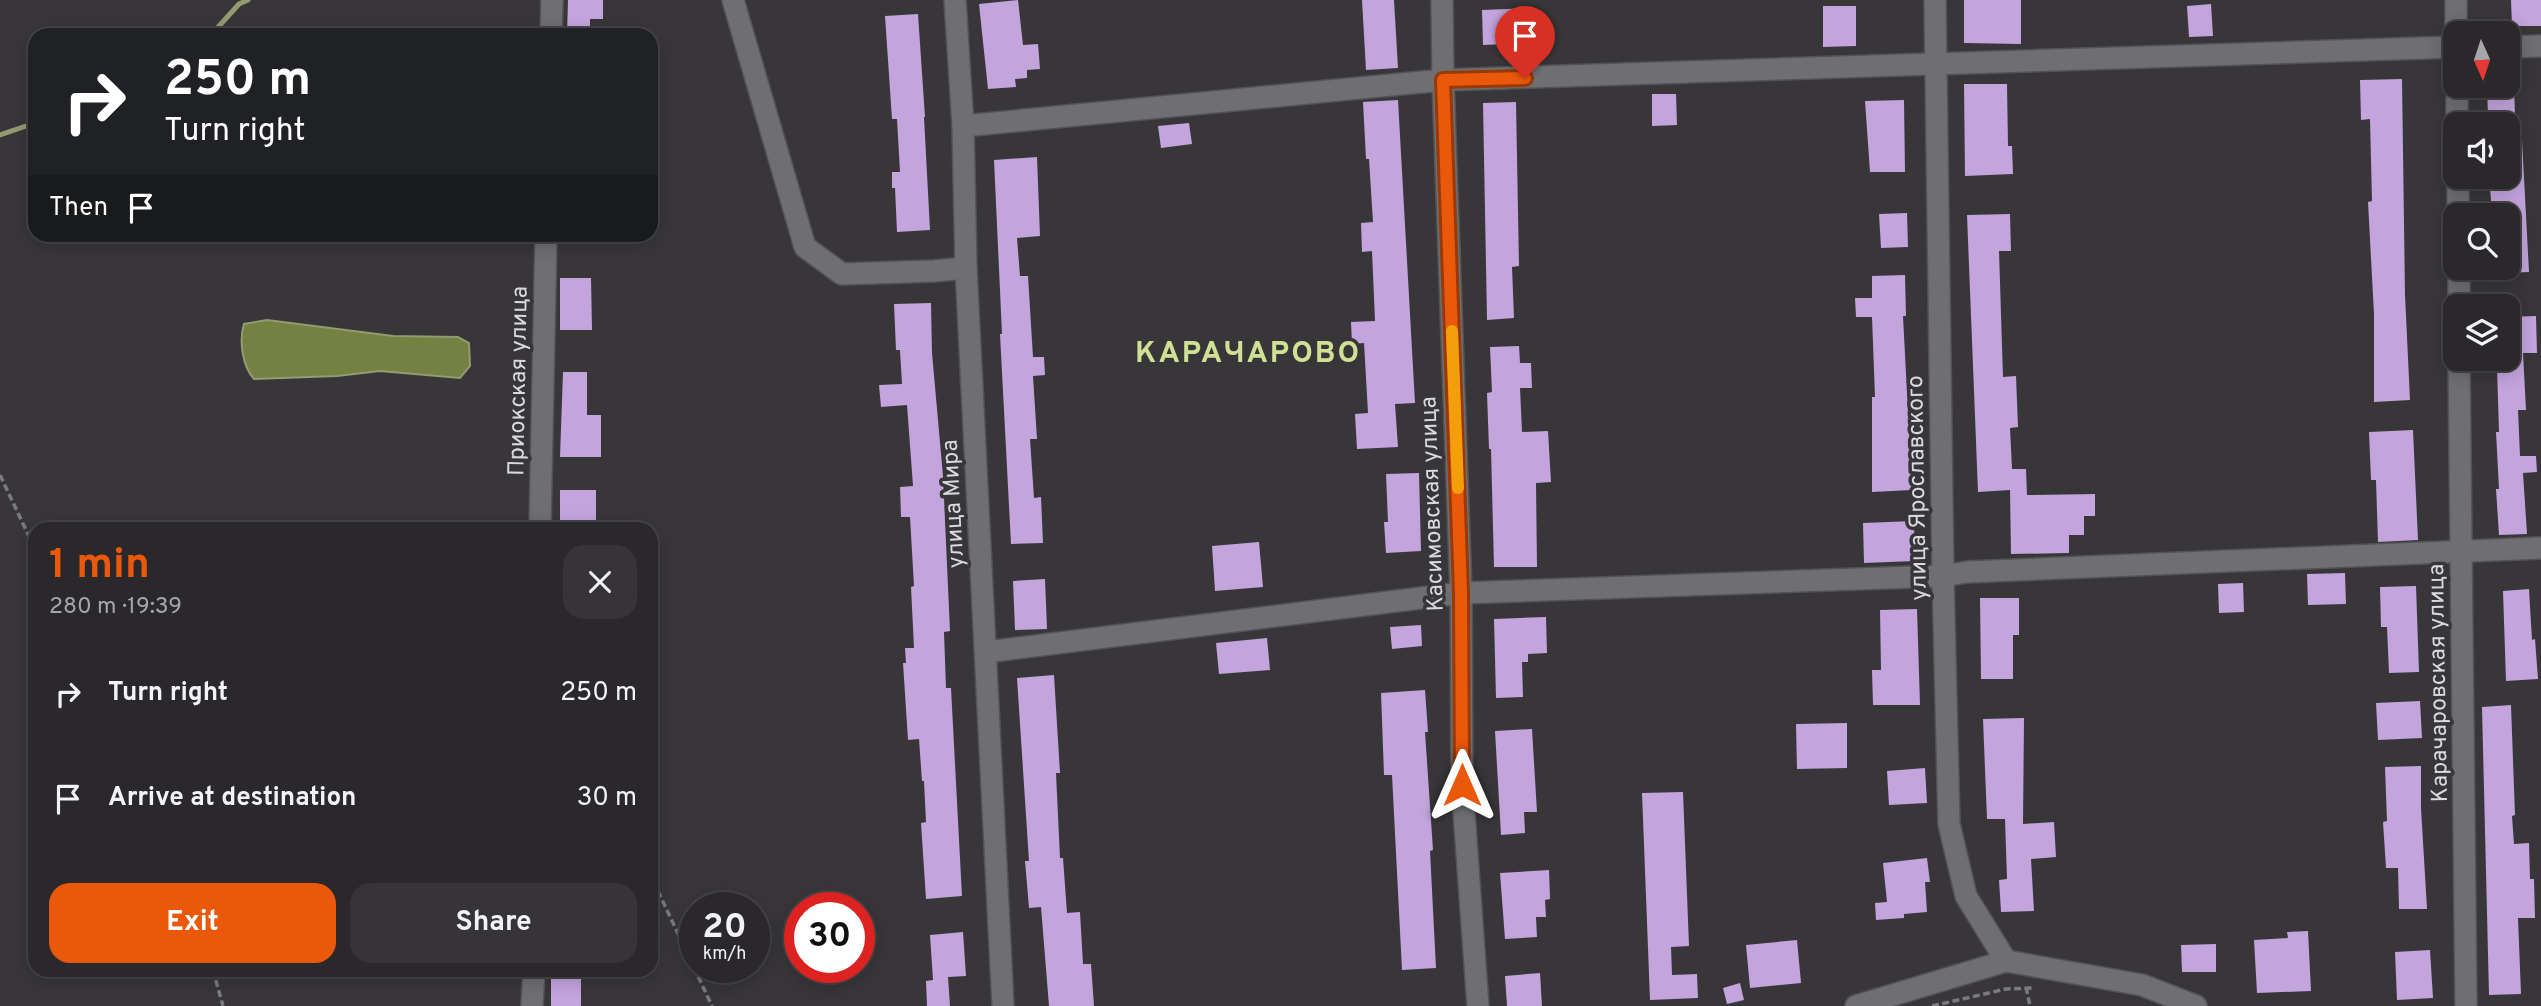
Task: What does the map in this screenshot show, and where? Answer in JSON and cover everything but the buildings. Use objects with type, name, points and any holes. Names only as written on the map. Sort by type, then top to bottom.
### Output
[{"type":"street","points":[[551,28],[552,0]]},
{"type":"street","points":[[733,0],[805,247],[842,274],[966,268]]},
{"type":"street","name":"улица Мира","points":[[955,0],[1003,1006]]},
{"type":"street","name":"Касимовская улица","points":[[1442,0],[1461,593],[1462,785],[1478,1006]]},
{"type":"street","name":"улица Ярославского","points":[[1935,0],[1949,824],[1966,896],[2006,961]]},
{"type":"street","points":[[2456,0],[2456,21]]},
{"type":"street","points":[[2520,47],[2541,46]]},
{"type":"street","points":[[963,126],[1443,80],[2443,47]]},
{"type":"street","name":"Приокская улица","points":[[540,522],[546,242]]},
{"type":"street","name":"Карачаровская улица","points":[[2459,371],[2466,1006]]},
{"type":"street","points":[[986,652],[1461,593],[1943,576],[1967,572],[2541,548]]},
{"type":"street","points":[[1856,1006],[2006,961],[2142,985],[2196,1006]]},
{"type":"street","points":[[532,1006],[534,977]]},
{"type":"path","points":[[0,475],[28,535]]},
{"type":"path","points":[[658,891],[712,1006]]},
{"type":"path","points":[[215,977],[223,1006]]},
{"type":"path","points":[[2026,987],[2030,1006]]},
{"type":"path","points":[[1932,1006],[2006,989],[2039,988]]},
{"type":"shaded area","points":[[267,320],[393,336],[458,337],[469,343],[470,366],[460,378],[380,371],[337,376],[254,379],[244,360],[244,324]]},
{"type":"waterway","points":[[217,28],[239,4],[248,0]]},
{"type":"waterway","points":[[0,135],[28,125]]},
{"type":"slow traffic","points":[[1452,331],[1458,488]]},
{"type":"district","name":"КАРАЧАРОВО","points":[[1248,352]]},
{"type":"route","points":[[1462,785],[1461,593],[1443,80],[1525,78]]}]
